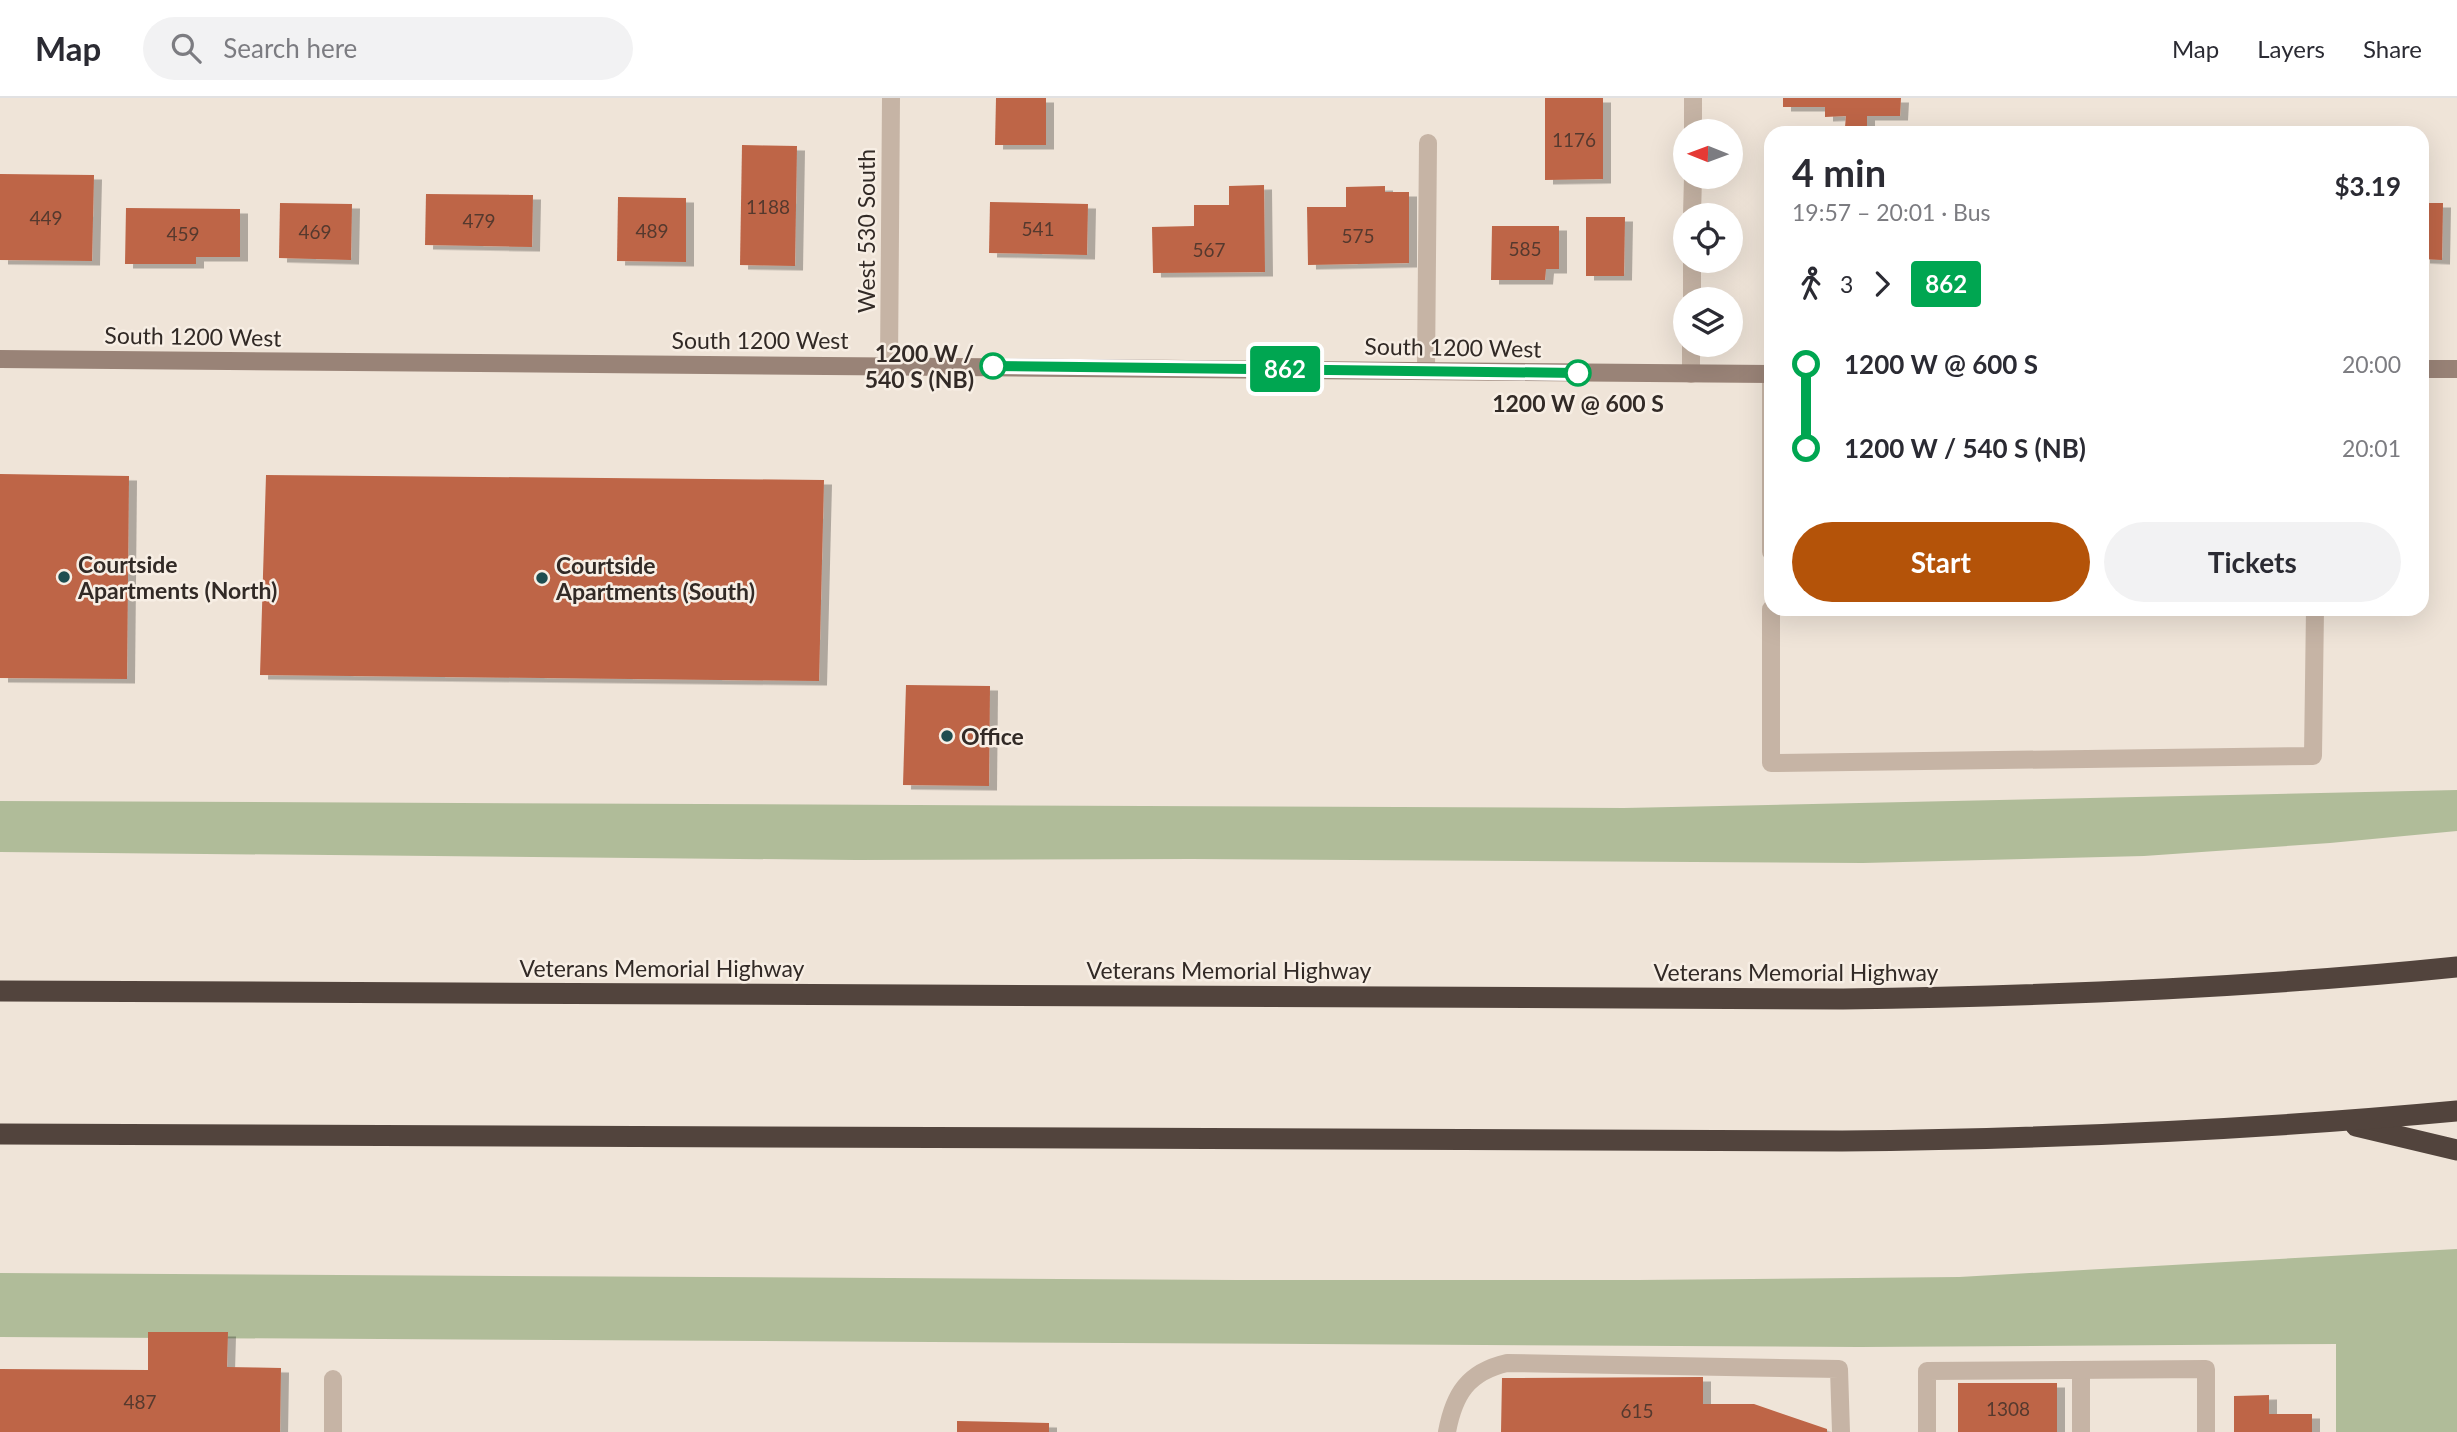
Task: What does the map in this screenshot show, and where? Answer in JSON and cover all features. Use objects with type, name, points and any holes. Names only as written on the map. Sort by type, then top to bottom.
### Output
[{"type":"highway","name":"Veterans Memorial Highway","points":[[0,991],[1843,999],[2143,991],[2343,979],[2457,967]]},
{"type":"highway","points":[[0,1134],[1983,1140],[2337,1122],[2457,1111]]},
{"type":"highway","points":[[2337,1122],[2457,1150]]},
{"type":"main road","name":"South 1200 West","points":[[0,359],[1764,374]]},
{"type":"main road","points":[[2429,369],[2457,369]]},
{"type":"street","name":"West 530 South","points":[[889,365],[891,98]]},
{"type":"street","points":[[1693,98],[1693,119]]},
{"type":"street","points":[[1426,371],[1428,143]]},
{"type":"street","points":[[1691,357],[1691,374]]},
{"type":"street","points":[[1771,616],[1771,763],[2312,756],[2315,616]]},
{"type":"street","points":[[1447,1432],[1450,1413],[1464,1386],[1486,1368],[1507,1363],[1839,1369],[1841,1432]]},
{"type":"street","points":[[1927,1432],[1927,1371],[2206,1369],[2206,1432]]},
{"type":"street","points":[[2081,1370],[2081,1432]]},
{"type":"street","points":[[333,1379],[333,1432]]},
{"type":"green space","points":[[2457,790],[2457,831],[2144,856],[1863,863],[856,860],[0,852],[0,801],[1624,808]]},
{"type":"green space","points":[[2457,1249],[2457,1432],[2336,1432],[2336,1344],[1859,1347],[0,1337],[0,1273],[1236,1280],[1959,1277]]},
{"type":"building","points":[[996,98],[1046,98],[1046,145],[995,145]]},
{"type":"building","points":[[1545,98],[1603,98],[1603,179],[1545,180]]},
{"type":"building","points":[[1783,98],[1901,98],[1900,116],[1867,116],[1867,126],[1845,126],[1846,116],[1825,117],[1825,107],[1783,107]]},
{"type":"building","points":[[742,145],[797,146],[795,266],[740,265]]},
{"type":"building","points":[[0,174],[94,175],[92,261],[0,260]]},
{"type":"building","points":[[1264,185],[1265,272],[1153,273],[1152,227],[1194,226],[1194,205],[1229,205],[1229,186]]},
{"type":"building","points":[[1385,186],[1385,192],[1409,192],[1409,263],[1308,265],[1307,207],[1346,207],[1346,187]]},
{"type":"building","points":[[426,194],[533,195],[532,247],[425,245]]},
{"type":"building","points":[[618,197],[686,198],[686,262],[617,261]]},
{"type":"building","points":[[990,202],[1088,204],[1087,255],[989,253]]},
{"type":"building","points":[[280,203],[352,204],[351,260],[279,258]]},
{"type":"building","points":[[2429,203],[2443,203],[2442,260],[2429,259]]},
{"type":"building","points":[[126,208],[240,209],[240,257],[196,257],[196,264],[125,264]]},
{"type":"building","points":[[1586,217],[1625,217],[1624,276],[1586,276]]},
{"type":"building","points":[[1492,226],[1559,226],[1559,269],[1546,269],[1545,280],[1491,280]]},
{"type":"building","name":"Courtside Apartments (North)","points":[[0,474],[129,476],[127,679],[0,678]]},
{"type":"building","name":"Courtside Apartments (South)","points":[[266,475],[824,480],[819,681],[260,675]]},
{"type":"building","name":"Office","points":[[906,685],[990,686],[989,786],[903,785]]},
{"type":"building","points":[[148,1332],[228,1332],[227,1367],[281,1368],[280,1432],[0,1432],[0,1369],[148,1370]]},
{"type":"building","points":[[1703,1377],[1703,1404],[1754,1404],[1827,1429],[1827,1432],[1501,1432],[1502,1378]]},
{"type":"building","points":[[1958,1383],[2057,1383],[2057,1432],[1958,1432]]},
{"type":"building","points":[[2269,1395],[2269,1414],[2312,1414],[2312,1432],[2234,1432],[2234,1396]]},
{"type":"building","points":[[957,1421],[1049,1423],[1049,1432],[957,1432]]},
{"type":"bus line","name":"862","points":[[993,366],[1578,373]]},
{"type":"place","name":"1200 W / 540 S (NB)","points":[[993,366]]},
{"type":"place","name":"1200 W @ 600 S","points":[[1578,373]]},
{"type":"place","name":"Courtside Apartments (North)","points":[[64,577]]},
{"type":"place","name":"Courtside Apartments (South)","points":[[542,578]]},
{"type":"place","name":"Office","points":[[947,736]]}]
